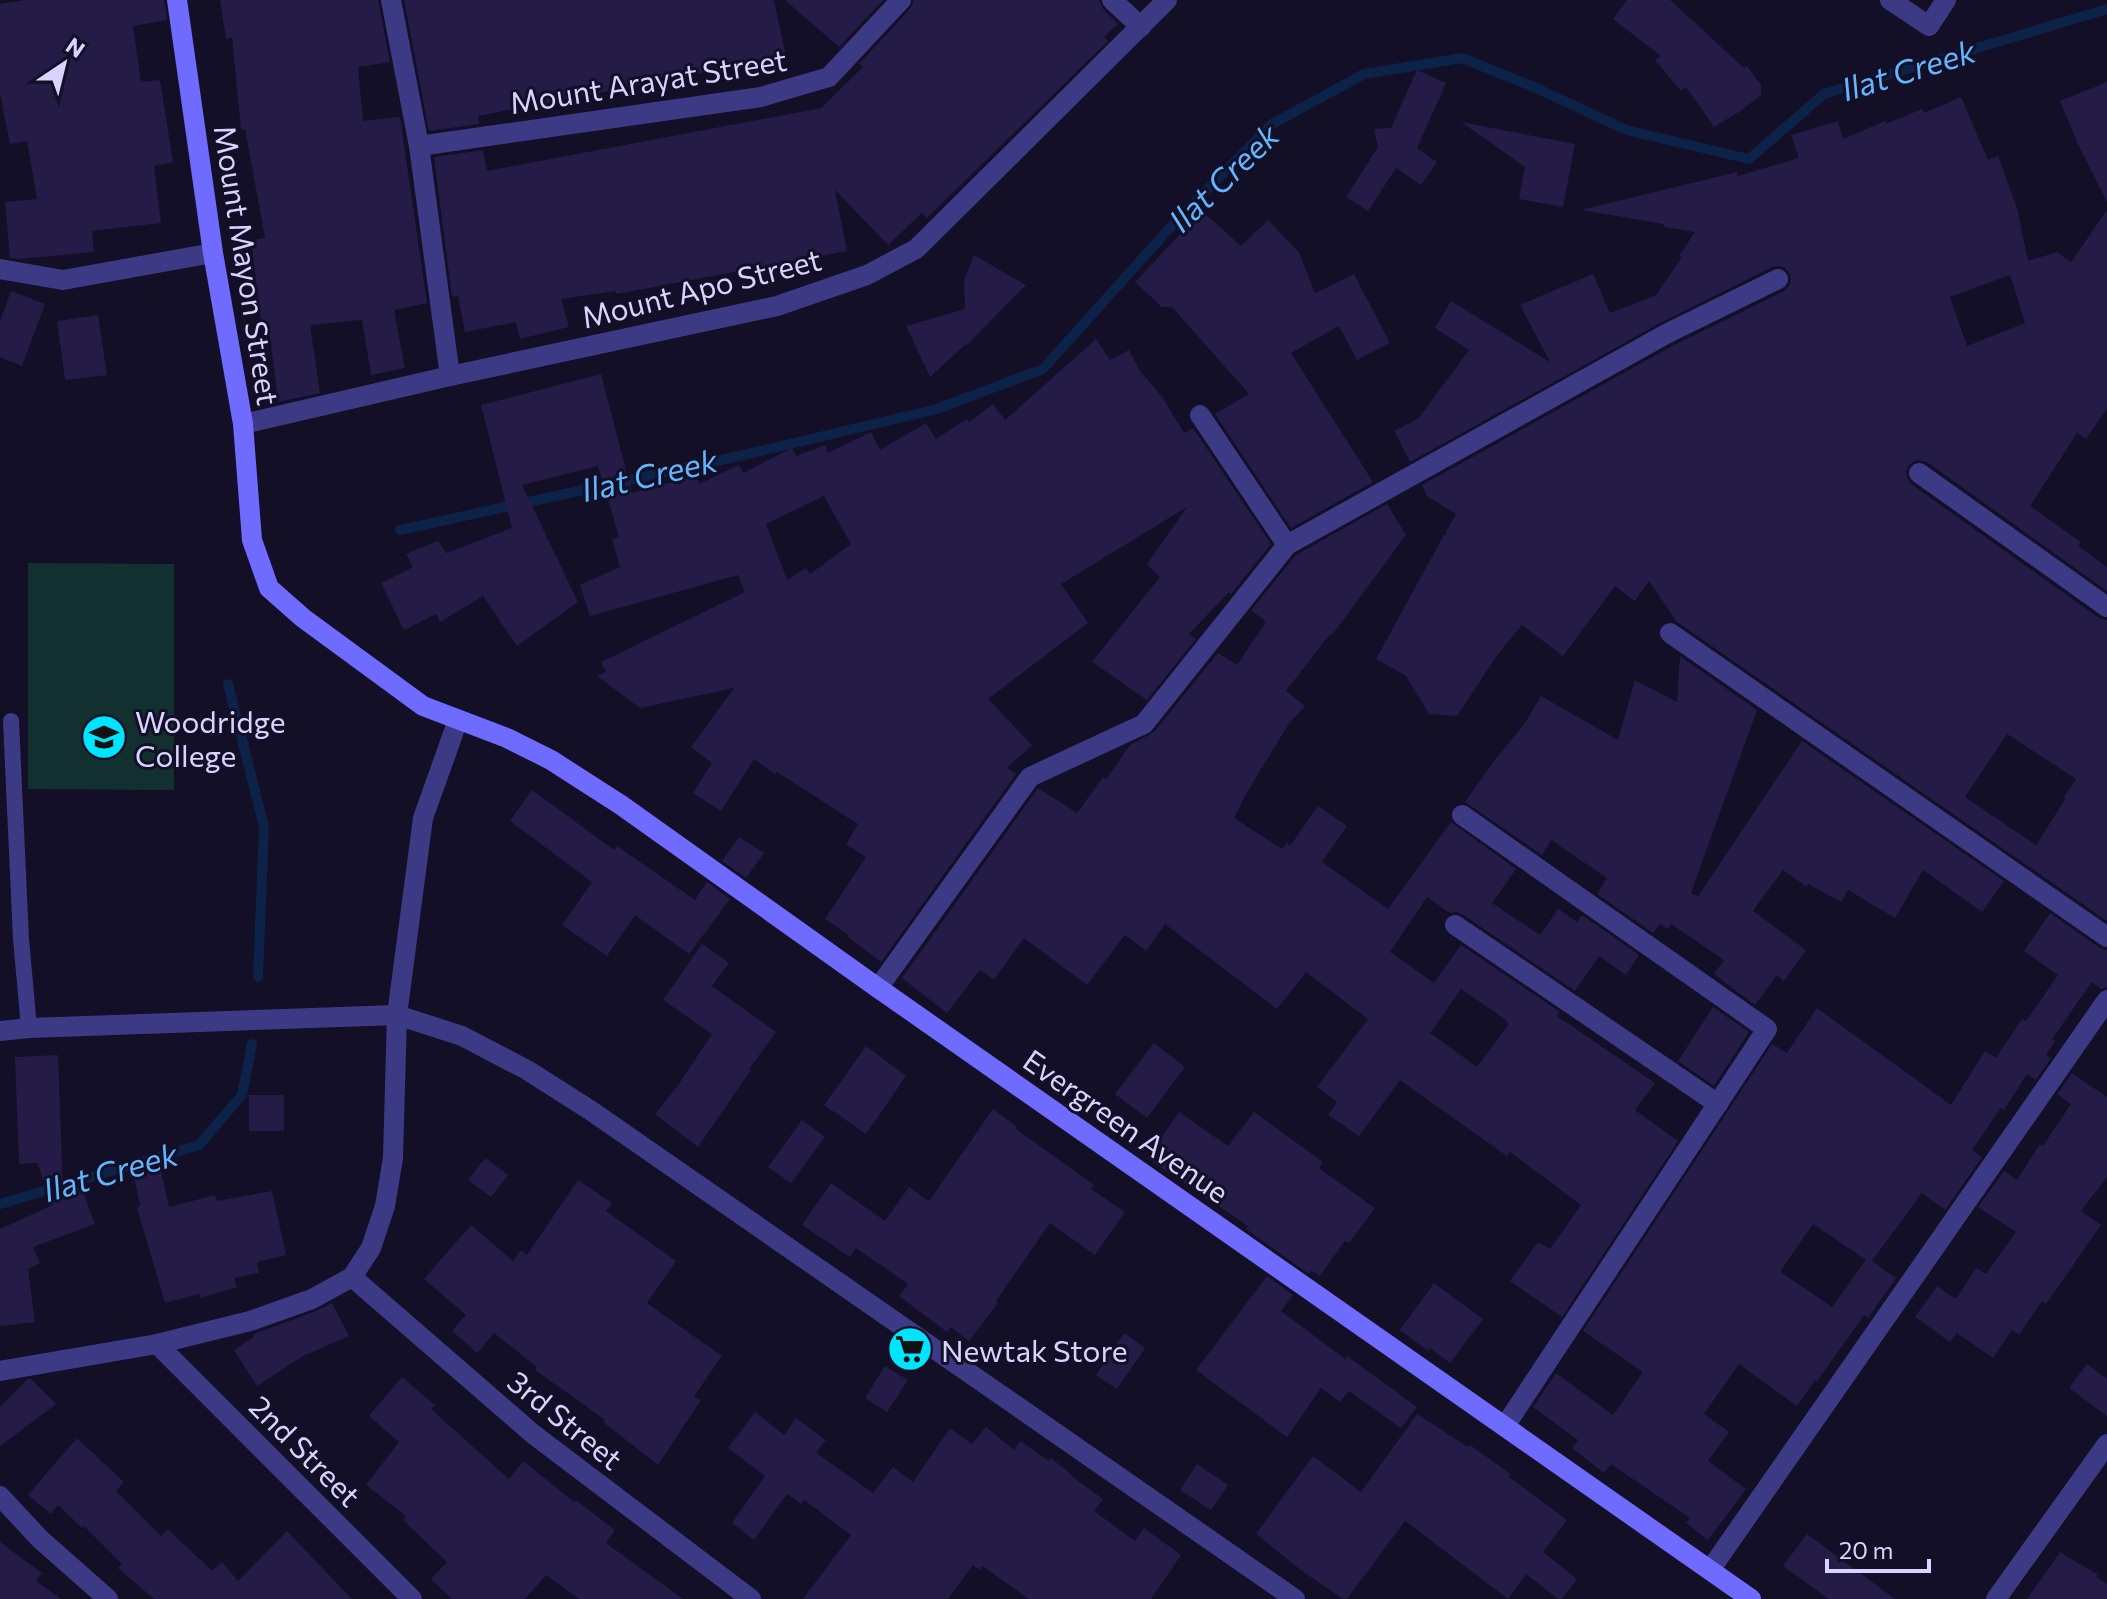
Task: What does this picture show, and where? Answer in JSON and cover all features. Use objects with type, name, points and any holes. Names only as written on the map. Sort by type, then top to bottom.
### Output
[{"type":"street","name":"Mount Mayon Street","points":[[177,0],[213,253],[243,424],[252,540],[269,588],[303,618],[423,706],[458,720]]},
{"type":"street","points":[[391,0],[419,146],[450,376]]},
{"type":"street","name":"Mount Arayat Street","points":[[419,146],[761,97],[829,77],[901,0]]},
{"type":"street","points":[[1112,0],[1141,27]]},
{"type":"street","name":"Mount Apo Street","points":[[243,424],[777,306],[867,275],[916,249],[1167,0]]},
{"type":"street","points":[[1890,0],[1929,26],[1946,0]]},
{"type":"street","points":[[0,269],[63,280],[213,253]]},
{"type":"street","points":[[878,988],[1030,777],[1144,724],[1287,545],[1668,333],[1778,279]]},
{"type":"street","points":[[1200,415],[1287,545]]},
{"type":"street","points":[[1919,473],[2107,607]]},
{"type":"street","points":[[1670,633],[2107,937]]},
{"type":"street","points":[[0,1371],[157,1344],[250,1321],[312,1299],[352,1277],[371,1248],[385,1206],[393,1158],[397,1015],[423,818],[458,720]]},
{"type":"street","name":"Evergreen Avenue","points":[[458,720],[507,738],[563,767],[621,805],[1751,1599]]},
{"type":"street","points":[[1462,815],[1767,1029],[1505,1426]]},
{"type":"street","points":[[1455,925],[1718,1104]]},
{"type":"street","points":[[1710,1570],[2107,1000]]},
{"type":"street","points":[[0,1031],[397,1015],[462,1036],[527,1070],[590,1110],[1295,1599]]},
{"type":"street","name":"3rd Street","points":[[352,1277],[533,1434],[751,1599]]},
{"type":"street","name":"2nd Street","points":[[157,1344],[412,1599]]},
{"type":"street","points":[[1996,1599],[2107,1444]]},
{"type":"street","points":[[0,1496],[40,1539],[108,1599]]},
{"type":"lane","points":[[11,721],[21,939],[29,1028]]},
{"type":"green space","points":[[28,563],[174,564],[174,790],[28,789]]},
{"type":"building","points":[[25,0],[164,0],[167,20],[133,26],[141,82],[160,80],[173,162],[154,166],[161,223],[92,231],[94,252],[10,258],[5,202],[37,199],[27,141],[10,144],[0,93],[0,4]]},
{"type":"building","points":[[220,0],[378,0],[390,62],[358,67],[363,121],[400,117],[427,303],[394,310],[405,368],[371,375],[362,320],[310,325],[320,393],[278,402],[269,329],[262,330],[251,240],[265,238],[245,129],[241,129],[232,38],[226,39]]},
{"type":"building","points":[[404,0],[774,0],[786,57],[478,116],[479,124],[429,131]]},
{"type":"building","points":[[785,0],[883,0],[839,47]]},
{"type":"building","points":[[914,0],[1099,0],[1103,9],[1118,24],[1104,37],[1108,41],[927,218],[922,213],[888,245],[835,190],[847,251],[616,294],[616,291],[561,299],[569,327],[520,339],[516,322],[465,332],[458,296],[452,297],[434,157],[483,150],[487,171],[821,108],[863,67],[859,64],[910,9]]},
{"type":"building","points":[[1627,0],[1670,0],[1744,68],[1747,66],[1761,85],[1761,95],[1714,127],[1686,87],[1681,91],[1655,60],[1661,56],[1613,19]]},
{"type":"building","points":[[1417,70],[1446,83],[1417,148],[1437,162],[1421,185],[1396,168],[1368,211],[1346,197],[1378,147],[1374,129],[1391,128]]},
{"type":"building","points":[[2107,82],[2107,202],[2060,101]]},
{"type":"building","points":[[1961,97],[1988,160],[1998,156],[2017,208],[2028,261],[2057,252],[2071,262],[2107,210],[2107,409],[2086,439],[2077,433],[2030,506],[2081,542],[2078,546],[2107,567],[2107,591],[1927,462],[1913,462],[1906,473],[1911,484],[2099,618],[2107,620],[2107,921],[1677,622],[1649,581],[1635,601],[1615,586],[1563,656],[1522,625],[1498,654],[1457,716],[1429,714],[1406,676],[1376,659],[1456,514],[1427,496],[1422,485],[1674,345],[1784,291],[1791,279],[1785,268],[1772,267],[1662,322],[1410,462],[1394,431],[1418,419],[1469,350],[1435,328],[1451,301],[1550,362],[1520,305],[1593,274],[1610,313],[1656,295],[1695,232],[1581,210],[1737,172],[1738,176],[1799,158],[1791,135],[1838,121],[1843,139],[1922,109],[1924,113]],"holes":[[[2010,275],[2025,323],[1967,346],[1950,297]],[[2007,734],[2076,779],[2036,845],[1965,797]]]},
{"type":"building","points":[[1461,122],[1575,144],[1563,207],[1519,199],[1525,167]]},
{"type":"building","points":[[1202,211],[1241,246],[1268,220],[1299,252],[1315,293],[1354,274],[1390,343],[1357,360],[1339,326],[1291,353],[1373,482],[1291,528],[1215,414],[1249,394],[1172,307],[1162,307],[1135,282]]},
{"type":"building","points":[[974,255],[1026,285],[966,346],[930,377],[906,326],[965,309],[964,280]]},
{"type":"building","points":[[11,291],[45,304],[22,366],[0,357],[0,321]]},
{"type":"building","points":[[98,315],[107,375],[65,380],[57,321]]},
{"type":"building","points":[[1096,339],[1110,360],[1129,350],[1140,371],[1163,398],[1184,433],[1193,428],[1271,544],[1231,594],[1229,592],[1189,634],[1196,639],[1147,700],[1092,662],[1160,577],[1147,564],[1187,507],[1061,584],[1088,623],[988,699],[1032,745],[1007,768],[1016,774],[881,962],[825,919],[866,857],[846,844],[858,824],[754,759],[721,811],[693,793],[712,763],[691,747],[734,688],[640,708],[597,676],[606,672],[601,662],[745,592],[738,575],[590,616],[580,585],[620,567],[612,539],[619,537],[598,466],[522,485],[578,602],[517,646],[483,596],[440,622],[436,614],[404,630],[381,583],[413,567],[406,554],[438,541],[446,553],[512,528],[481,405],[601,374],[632,493],[696,475],[699,484],[739,465],[743,473],[792,448],[796,456],[825,445],[828,453],[871,432],[880,450],[926,423],[936,439],[967,419],[969,422],[993,404],[1005,420]],"holes":[[[824,496],[851,544],[810,574],[806,568],[787,580],[766,524]]]},
{"type":"building","points":[[1387,504],[1406,535],[1286,691],[1305,706],[1288,725],[1234,818],[1282,849],[1287,843],[1290,846],[1318,806],[1347,826],[1322,862],[1388,909],[1451,822],[1516,869],[1492,903],[1540,935],[1558,909],[1577,922],[1582,915],[1639,955],[1626,975],[1599,956],[1575,991],[1462,914],[1450,913],[1427,897],[1390,952],[1434,983],[1461,945],[1560,1012],[1557,1016],[1655,1083],[1635,1110],[1678,1141],[1562,1317],[1510,1281],[1538,1242],[1550,1249],[1581,1205],[1510,1152],[1507,1156],[1400,1080],[1359,1136],[1328,1115],[1337,1102],[1317,1087],[1368,1019],[1306,972],[1277,1009],[1165,924],[1146,951],[1125,935],[1087,985],[1024,938],[994,980],[980,970],[947,1013],[902,978],[1038,788],[1077,813],[1130,745],[1154,732],[1218,653],[1237,665],[1266,622],[1251,610],[1296,555]],"holes":[[[1461,989],[1509,1024],[1477,1067],[1430,1033]]]},
{"type":"building","points":[[1680,656],[1757,710],[1691,893],[1698,896],[1802,741],[2004,881],[1982,912],[1923,870],[1895,918],[1848,890],[1841,902],[1808,884],[1807,887],[1783,870],[1753,911],[1806,950],[1784,981],[1777,975],[1755,1005],[1714,974],[1724,960],[1671,924],[1668,929],[1660,924],[1653,933],[1597,894],[1607,878],[1551,840],[1542,855],[1465,802],[1525,723],[1541,696],[1618,740],[1635,680],[1677,702]]},
{"type":"building","points":[[532,790],[614,850],[617,846],[695,900],[707,882],[730,899],[689,954],[635,915],[607,956],[562,925],[592,882],[510,821]]},
{"type":"building","points":[[739,837],[764,853],[746,878],[722,861]]},
{"type":"building","points":[[2050,913],[2107,950],[2107,987],[2101,989],[2092,982],[2052,1039],[2055,1041],[2046,1055],[2051,1058],[2036,1080],[2027,1074],[2004,1110],[2001,1108],[1972,1150],[1982,1157],[1945,1210],[1922,1193],[1872,1261],[1896,1278],[1868,1318],[1864,1315],[1797,1406],[1739,1364],[1704,1414],[1729,1432],[1708,1461],[1746,1489],[1708,1540],[1686,1523],[1690,1518],[1611,1464],[1604,1473],[1572,1448],[1578,1440],[1533,1407],[1556,1373],[1613,1415],[1643,1372],[1583,1331],[1772,1044],[1787,1053],[1817,1008],[1951,1105],[1985,1051],[1996,1058],[2022,1019],[2026,1021],[2058,975],[2024,951]],"holes":[[[1813,1224],[1866,1260],[1832,1307],[1781,1270]]]},
{"type":"building","points":[[702,944],[729,963],[712,986],[776,1032],[698,1147],[655,1114],[712,1034],[663,1000]]},
{"type":"building","points":[[1713,1007],[1749,1032],[1714,1086],[1678,1061]]},
{"type":"building","points":[[1154,1043],[1185,1067],[1147,1118],[1115,1094]]},
{"type":"building","points":[[866,1046],[906,1076],[866,1134],[824,1105]]},
{"type":"building","points":[[58,1055],[63,1191],[80,1184],[95,1224],[33,1247],[40,1263],[28,1269],[35,1322],[0,1326],[0,1229],[53,1205],[37,1163],[19,1164],[15,1057]]},
{"type":"building","points":[[2072,1073],[2107,1097],[2107,1177],[2081,1211],[2101,1225],[2046,1304],[2042,1301],[2019,1335],[2012,1330],[1993,1358],[1957,1333],[1950,1342],[1915,1317],[1937,1286],[1956,1299],[1976,1268],[1986,1274],[2016,1232],[1978,1207],[2004,1171],[2017,1180],[2040,1144],[2043,1146],[2071,1104],[2057,1094]]},
{"type":"building","points":[[249,1095],[284,1095],[284,1131],[249,1131]]},
{"type":"building","points":[[993,1109],[1094,1185],[1091,1189],[1125,1212],[1095,1255],[1050,1223],[996,1301],[998,1303],[969,1341],[951,1327],[947,1332],[899,1296],[908,1284],[856,1248],[850,1257],[802,1225],[831,1183],[885,1221],[909,1187],[929,1201]]},
{"type":"building","points":[[1179,1112],[1228,1146],[1254,1112],[1323,1162],[1319,1168],[1375,1208],[1349,1243],[1345,1241],[1320,1276],[1312,1271],[1309,1274],[1246,1229],[1248,1226],[1147,1158]]},
{"type":"building","points":[[802,1120],[825,1137],[791,1183],[768,1167]]},
{"type":"building","points":[[485,1158],[508,1175],[491,1197],[468,1180]]},
{"type":"building","points":[[159,1162],[169,1207],[215,1195],[217,1201],[272,1191],[286,1255],[257,1262],[259,1273],[234,1278],[237,1287],[200,1298],[199,1294],[165,1303],[137,1208],[140,1205],[132,1168]]},
{"type":"building","points":[[578,1180],[612,1203],[606,1211],[676,1261],[647,1303],[722,1356],[694,1396],[701,1400],[658,1465],[603,1422],[605,1420],[535,1370],[537,1367],[494,1333],[477,1353],[452,1331],[466,1315],[424,1279],[471,1225],[513,1261],[521,1250],[527,1255]]},
{"type":"building","points":[[1267,1276],[1293,1295],[1281,1311],[1417,1407],[1401,1428],[1349,1391],[1340,1402],[1321,1388],[1287,1437],[1196,1370]]},
{"type":"building","points":[[1434,1283],[1483,1319],[1450,1363],[1400,1330]]},
{"type":"building","points":[[332,1303],[349,1336],[303,1356],[257,1386],[234,1350],[254,1334]]},
{"type":"building","points":[[1124,1333],[1145,1348],[1117,1389],[1096,1375]]},
{"type":"building","points":[[2087,1364],[2107,1379],[2107,1416],[2069,1388]]},
{"type":"building","points":[[885,1366],[908,1380],[887,1412],[865,1398]]},
{"type":"building","points":[[402,1377],[435,1405],[431,1409],[509,1479],[523,1461],[615,1530],[606,1543],[683,1599],[579,1599],[546,1575],[525,1599],[452,1599],[431,1579],[447,1562],[403,1520],[406,1516],[366,1485],[399,1442],[369,1416]]},
{"type":"building","points":[[28,1379],[56,1404],[0,1446],[0,1407]]},
{"type":"building","points":[[755,1412],[784,1435],[796,1418],[826,1440],[816,1453],[873,1493],[893,1467],[913,1482],[950,1428],[972,1444],[986,1427],[1014,1450],[1020,1441],[1049,1461],[1051,1458],[1103,1499],[1094,1511],[1135,1541],[1144,1528],[1181,1555],[1151,1599],[1029,1599],[982,1566],[980,1570],[973,1565],[948,1599],[803,1599],[851,1535],[804,1500],[801,1504],[787,1494],[754,1540],[732,1523],[765,1476],[728,1448]]},
{"type":"building","points":[[1417,1414],[1468,1447],[1470,1445],[1567,1520],[1543,1552],[1577,1579],[1562,1599],[1526,1574],[1508,1599],[1405,1521],[1347,1599],[1343,1599],[1256,1534],[1313,1456],[1361,1492]]},
{"type":"building","points":[[77,1438],[124,1482],[116,1491],[161,1536],[168,1529],[212,1571],[222,1562],[238,1581],[287,1531],[352,1599],[154,1599],[118,1568],[122,1564],[84,1526],[82,1528],[58,1505],[51,1514],[28,1495]]},
{"type":"building","points":[[1197,1464],[1228,1485],[1211,1510],[1180,1490]]},
{"type":"building","points":[[1807,1534],[1895,1599],[1829,1599],[1783,1566]]},
{"type":"building","points":[[0,1542],[42,1573],[36,1581],[61,1599],[0,1599]]},
{"type":"building","points":[[2060,1552],[2107,1584],[2107,1599],[2027,1599]]},
{"type":"waterway","name":"Ilat Creek","points":[[400,530],[937,409],[1043,369],[1176,221],[1272,124],[1364,74],[1462,58],[1626,130],[1749,159],[1824,94],[2107,9]]},
{"type":"waterway","name":"Ilat Creek","points":[[228,684],[264,827],[258,977]]},
{"type":"waterway","name":"Ilat Creek","points":[[0,1204],[199,1145],[242,1095],[252,1044]]},
{"type":"place","name":"Woodridge College","points":[[104,737]]},
{"type":"place","name":"Newtak Store","points":[[910,1349]]}]
